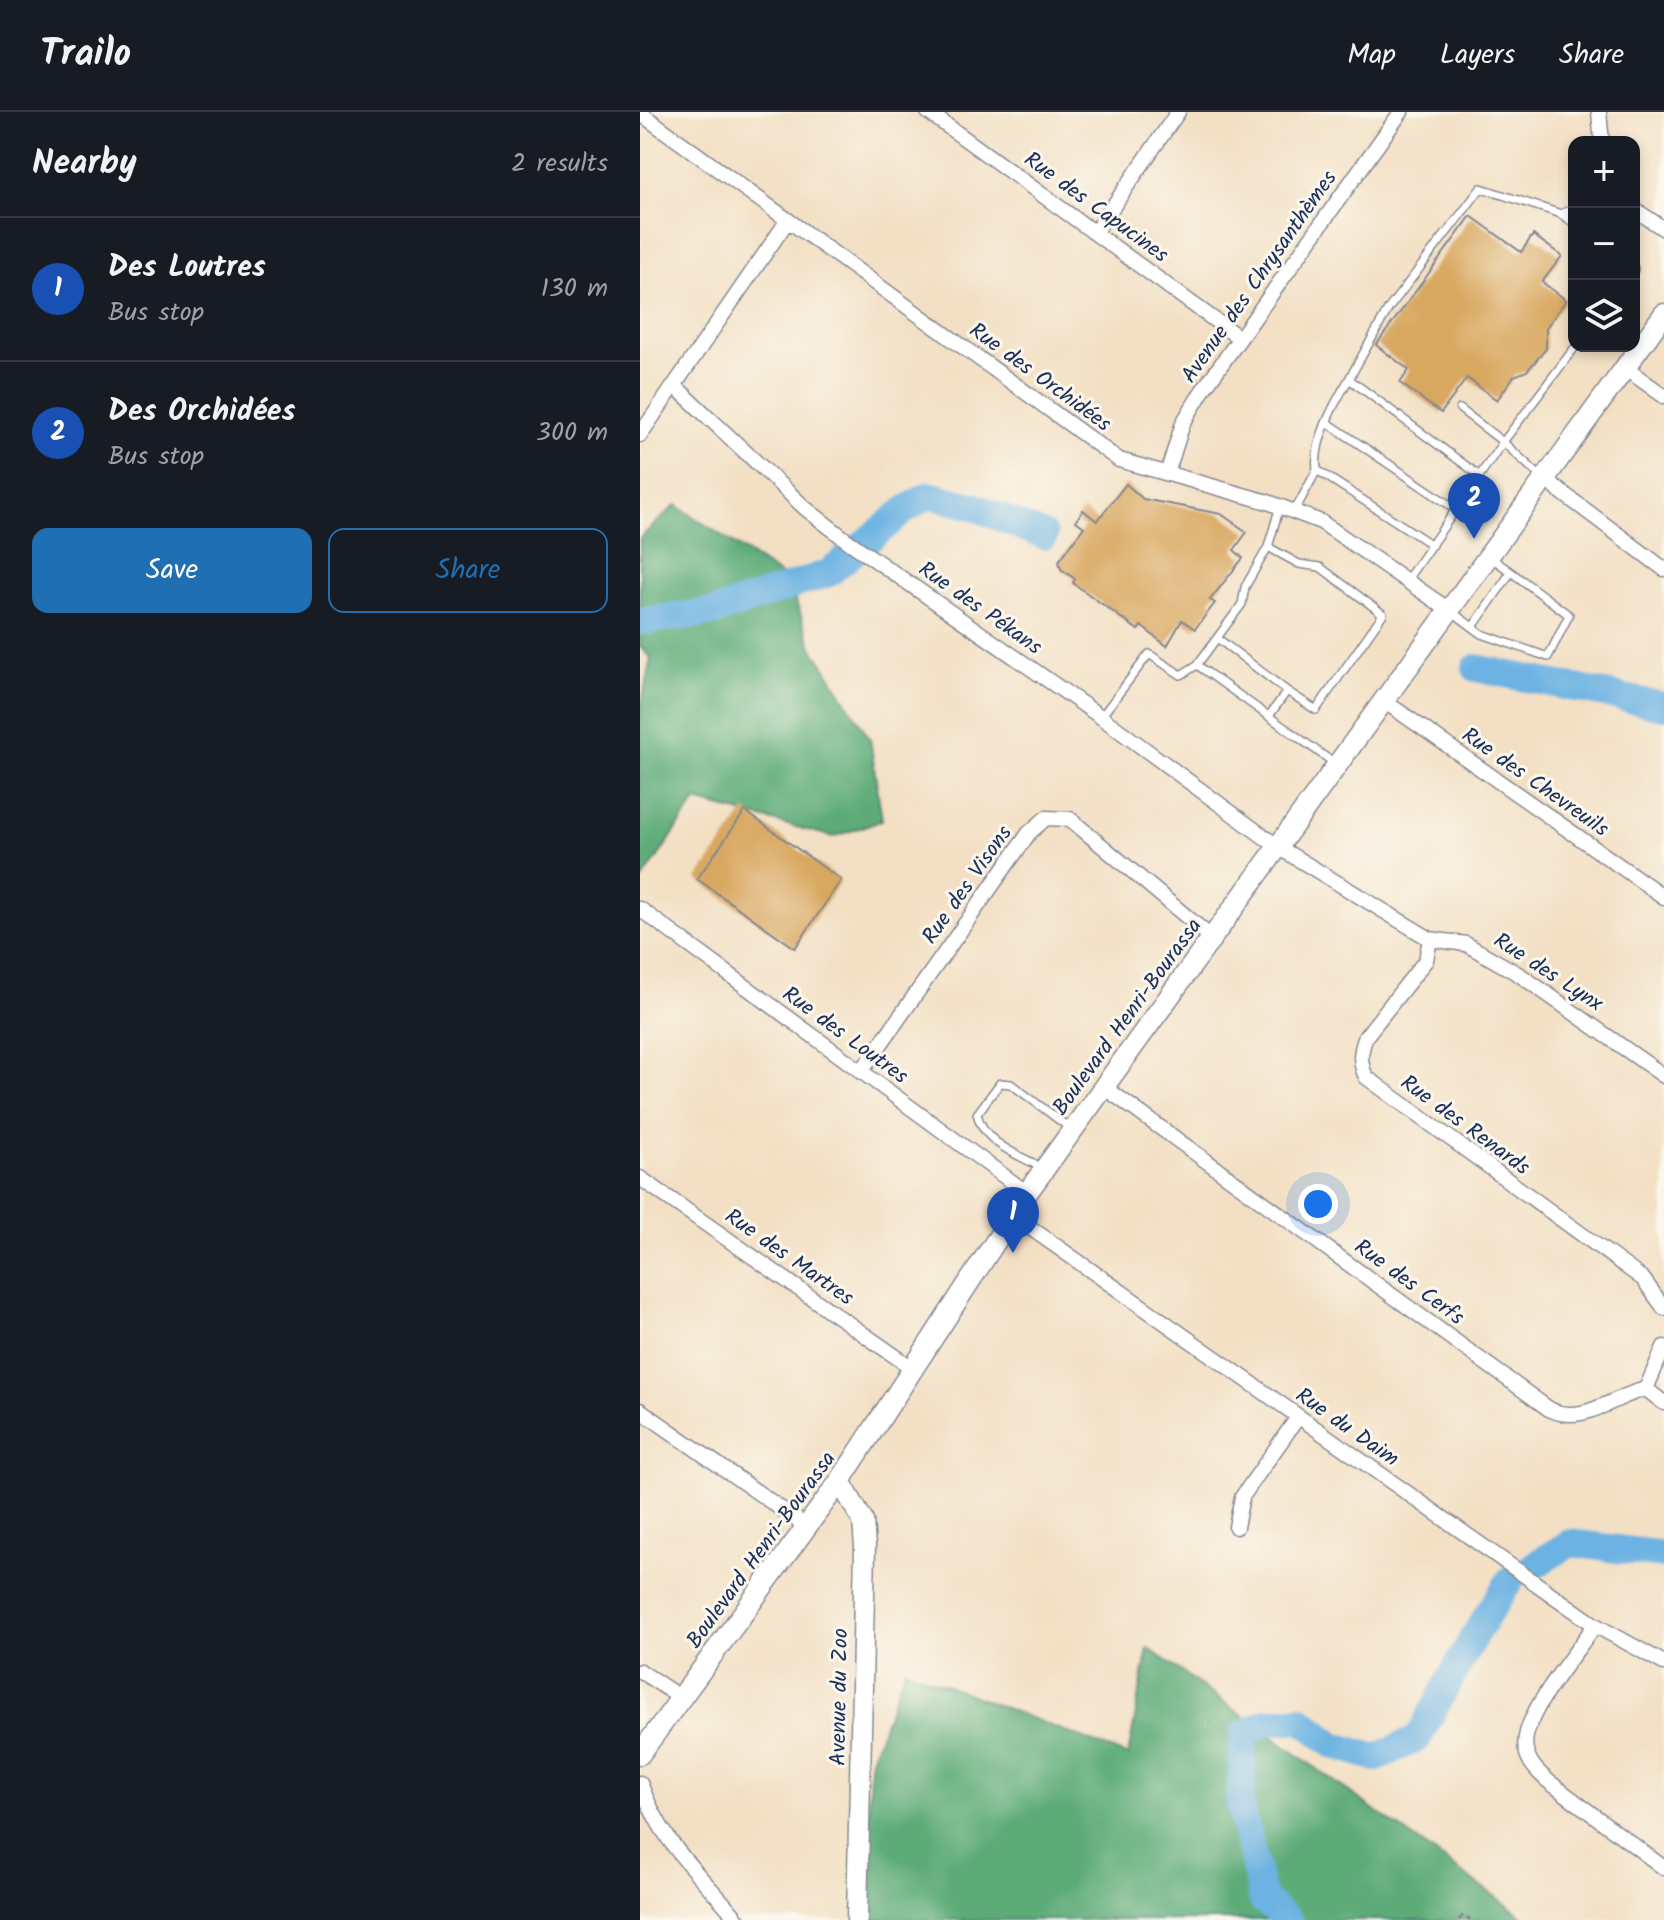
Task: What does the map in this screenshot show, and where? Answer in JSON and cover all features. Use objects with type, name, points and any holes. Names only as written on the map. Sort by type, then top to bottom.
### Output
[{"type":"main road","name":"Boulevard Henri-Bourassa","points":[[640,1754],[840,1481],[1044,1169],[1664,314]]},
{"type":"main road","name":"Avenue du Zoo","points":[[840,1481],[863,1521],[865,1547],[857,1920]]},
{"type":"street","name":"Rue des Capucines","points":[[928,112],[1238,337]]},
{"type":"street","points":[[1096,231],[1178,112]]},
{"type":"street","name":"Avenue des Chrysanthèmes","points":[[1167,474],[1183,423],[1238,337],[1401,112]]},
{"type":"street","points":[[1599,112],[1601,136]]},
{"type":"street","name":"Rue des Orchidées","points":[[640,113],[1119,460],[1287,509],[1321,522],[1449,610]]},
{"type":"street","points":[[1640,213],[1664,229]]},
{"type":"street","points":[[640,435],[788,220]]},
{"type":"street","points":[[1625,368],[1664,396]]},
{"type":"street","name":"Rue des Pékans","points":[[675,386],[805,508],[845,539],[1101,717],[1278,847]]},
{"type":"street","points":[[1544,479],[1664,569]]},
{"type":"street","name":"Rue des Chevreuils","points":[[1384,701],[1664,897]]},
{"type":"street","name":"Rue des Visons","points":[[861,1072],[1029,833],[1046,818],[1058,816],[1070,819],[1212,938]]},
{"type":"street","name":"Rue des Lynx","points":[[1278,847],[1430,939],[1466,944],[1520,975],[1664,1076]]},
{"type":"street","name":"Rue des Loutres","points":[[640,909],[1027,1193]]},
{"type":"street","name":"Rue des Renards","points":[[1430,939],[1426,960],[1366,1036],[1360,1064],[1366,1077],[1643,1279],[1664,1308]]},
{"type":"street","name":"Rue des Cerfs","points":[[1104,1087],[1549,1409],[1563,1416],[1578,1416],[1624,1394],[1646,1389]]},
{"type":"street","name":"Rue des Martres","points":[[640,1178],[915,1370]]},
{"type":"street","name":"Rue du Daim","points":[[1012,1215],[1595,1625],[1664,1663]]},
{"type":"street","points":[[1664,1347],[1646,1389],[1664,1403]]},
{"type":"street","points":[[640,1410],[807,1527]]},
{"type":"street","points":[[1236,1527],[1242,1497],[1298,1417]]},
{"type":"street","points":[[1595,1625],[1531,1717],[1525,1748],[1531,1765],[1548,1781],[1664,1868]]},
{"type":"street","points":[[640,1671],[681,1698]]},
{"type":"street","points":[[640,1783],[653,1817],[682,1860],[738,1920]]},
{"type":"lane","points":[[1101,717],[1149,654],[1181,675],[1197,665],[1242,604],[1245,587],[1287,509],[1317,470],[1315,456],[1328,423],[1389,308],[1481,188],[1568,219]]},
{"type":"lane","points":[[1561,214],[1568,211]]},
{"type":"lane","points":[[1406,581],[1503,442],[1571,352]]},
{"type":"lane","points":[[1349,379],[1480,476]]},
{"type":"lane","points":[[1460,409],[1544,479]]},
{"type":"lane","points":[[1328,423],[1457,510]]},
{"type":"lane","points":[[1317,470],[1432,545]]},
{"type":"lane","points":[[1217,638],[1316,710],[1383,614],[1320,567],[1299,564],[1268,547]]},
{"type":"lane","points":[[1449,610],[1473,627],[1548,657],[1569,615],[1488,556]]},
{"type":"lane","points":[[1473,627],[1511,572]]},
{"type":"lane","points":[[1197,665],[1337,765]]},
{"type":"lane","points":[[1269,716],[1287,691]]},
{"type":"lane","points":[[1044,1169],[994,1142],[980,1127],[977,1114],[982,1104],[1000,1083],[1011,1084],[1073,1130]]},
{"type":"path","points":[[1459,1920],[1464,1914],[1470,1920]]},
{"type":"green space","points":[[676,505],[788,580],[812,647],[870,739],[882,820],[834,837],[696,801],[640,883],[640,711],[651,658],[640,647],[640,538]]},
{"type":"green space","points":[[1148,1648],[1528,1920],[866,1920],[870,1761],[905,1669],[1128,1756]]},
{"type":"building","points":[[1471,216],[1521,252],[1533,235],[1562,256],[1542,282],[1566,300],[1546,328],[1546,349],[1527,371],[1514,376],[1497,400],[1467,378],[1441,413],[1400,383],[1409,370],[1376,345]]},
{"type":"building","points":[[1126,484],[1143,499],[1221,514],[1247,532],[1234,550],[1243,558],[1210,600],[1215,603],[1195,629],[1182,620],[1167,646],[1141,626],[1138,630],[1073,583],[1075,579],[1061,569],[1059,561],[1084,527],[1076,521],[1083,510],[1097,521]]},
{"type":"building","points":[[745,811],[841,880],[795,948],[697,879]]},
{"type":"waterway","points":[[640,621],[715,612],[829,573],[905,510],[929,495],[973,506],[1044,536]]},
{"type":"waterway","points":[[1476,668],[1664,706]]},
{"type":"waterway","points":[[1533,1566],[1570,1543],[1664,1555]]},
{"type":"waterway","points":[[1288,1920],[1263,1900],[1240,1803],[1244,1734],[1267,1722],[1301,1719],[1334,1745],[1376,1758],[1418,1738],[1474,1636],[1510,1580]]},
{"type":"place","name":"Des Orchidées","points":[[1474,539]]},
{"type":"place","name":"Des Loutres","points":[[1013,1253]]}]
